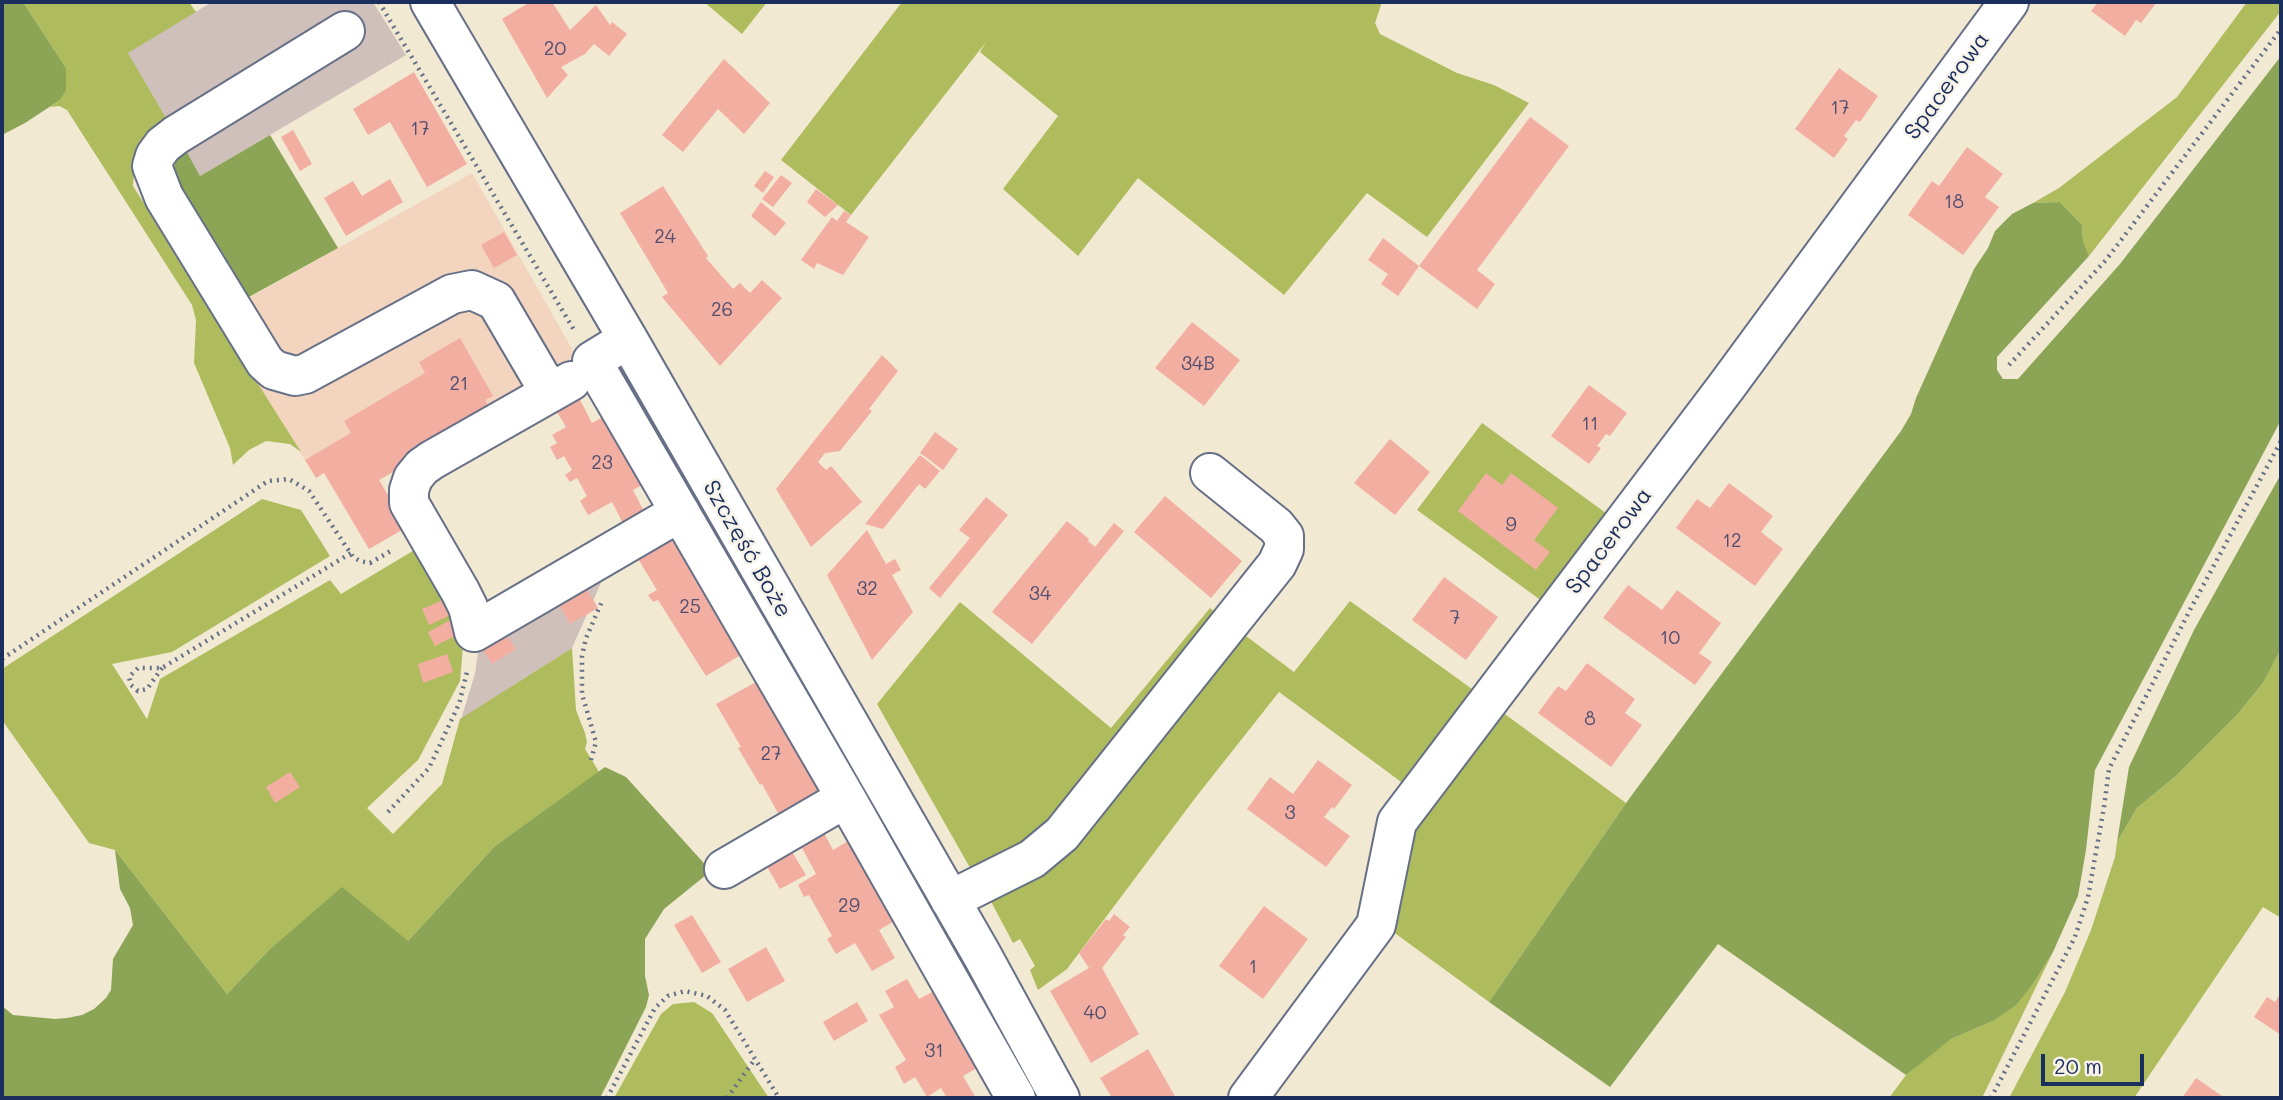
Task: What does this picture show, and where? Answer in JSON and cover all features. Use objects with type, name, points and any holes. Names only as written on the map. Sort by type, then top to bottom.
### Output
[{"type":"street","name":"Szczęść Boże","points":[[430,2],[628,339],[1060,1098]]},
{"type":"street","name":"Spacerowa","points":[[1248,1098],[1376,925],[1397,822],[1726,387],[2010,2]]},
{"type":"street","points":[[345,31],[163,145],[152,166],[164,197],[265,362],[274,370],[295,376],[304,374],[452,294],[472,290],[496,301],[550,393]]},
{"type":"street","points":[[628,339],[550,393],[422,467],[413,478],[409,503],[468,607],[474,632],[680,512]]},
{"type":"street","points":[[594,364],[846,798],[1016,1098]]},
{"type":"street","points":[[950,901],[1032,859],[1062,834],[1277,565],[1284,549],[1284,536],[1276,526],[1210,474]]},
{"type":"street","points":[[724,869],[846,798]]},
{"type":"path","points":[[379,2],[594,364]]},
{"type":"path","points":[[2009,365],[2106,260],[2281,29]]},
{"type":"path","points":[[1991,1098],[2075,937],[2088,897],[2109,769],[2191,608],[2281,441]]},
{"type":"path","points":[[2,659],[268,481],[289,479],[309,491],[351,553],[360,561],[370,562],[425,531]]},
{"type":"path","points":[[591,760],[596,742],[582,694],[582,656],[586,638],[622,545]]},
{"type":"path","points":[[162,668],[138,668],[129,677],[131,685],[138,691],[146,689],[162,668],[351,553]]},
{"type":"path","points":[[388,812],[421,778],[441,744],[459,704],[474,632]]},
{"type":"path","points":[[607,1098],[655,1008],[668,996],[695,992],[717,1002],[725,1010],[779,1098]]},
{"type":"path","points":[[727,1098],[755,1059]]},
{"type":"shaded area","points":[[212,2],[373,2],[406,55],[200,176],[127,53]]},
{"type":"shaded area","points":[[472,173],[580,363],[379,480],[407,527],[369,549],[325,473],[305,460],[215,317]]},
{"type":"shaded area","points":[[613,556],[572,648],[461,719],[475,674],[480,637]]},
{"type":"green space","points":[[2,2],[23,2],[66,68],[66,90],[60,100],[2,135]]},
{"type":"green space","points":[[23,2],[189,2],[196,12],[128,53],[170,125],[134,173],[133,186],[301,452],[290,444],[266,441],[249,450],[233,465],[230,448],[194,363],[196,320],[192,305],[67,110],[59,106],[50,107],[60,100],[66,68]]},
{"type":"green space","points":[[704,2],[767,2],[742,34]]},
{"type":"green space","points":[[902,2],[1382,2],[1375,23],[1380,34],[1457,73],[1494,85],[1529,103],[1427,237],[1367,193],[1284,295],[1138,178],[1078,256],[1003,189],[1058,116],[980,52],[986,42],[851,215],[781,160]]},
{"type":"green space","points":[[2247,2],[2281,2],[2281,11],[2089,256],[2083,241],[2082,225],[2060,202],[2033,203],[2059,188],[2177,97]]},
{"type":"green space","points":[[2281,56],[2281,420],[2095,770],[2078,896],[2053,952],[2016,1005],[1993,1021],[1951,1039],[1906,1075],[1718,944],[1610,1087],[1489,1002],[1626,803],[1901,431],[1911,414],[1974,269],[1995,231],[2012,214],[2033,203],[2060,202],[2082,225],[2083,241],[2089,256],[1997,357],[1997,370],[2003,379],[2018,379],[2120,264]]},
{"type":"green space","points":[[270,135],[338,248],[238,303],[173,171],[177,157],[184,147],[200,176]]},
{"type":"green space","points":[[1482,423],[1610,516],[1546,604],[1417,510]]},
{"type":"green space","points":[[2281,474],[2281,647],[2278,654],[2263,683],[2237,715],[2176,776],[2137,808],[2117,842],[2129,767],[2194,630]]},
{"type":"green space","points":[[262,499],[301,510],[330,556],[172,652],[112,664],[147,719],[160,679],[330,580],[341,594],[416,549],[465,622],[460,681],[418,760],[367,808],[393,834],[442,784],[460,719],[572,648],[576,710],[585,733],[585,749],[599,772],[495,846],[408,941],[268,951],[227,994],[115,850],[89,843],[2,720],[2,669]]},
{"type":"green space","points":[[1350,601],[1479,694],[1404,784],[1279,692],[1067,969],[1038,990],[1030,970],[1035,966],[1020,939],[1013,943],[987,894],[1238,630],[1294,672]]},
{"type":"green space","points":[[960,602],[1111,728],[1210,608],[1223,618],[1056,830],[977,880],[877,704]]},
{"type":"green space","points":[[2281,647],[2281,918],[2263,907],[2134,1098],[2009,1098],[2065,992],[2091,930],[2115,857],[2117,842],[2137,808],[2176,776],[2237,715],[2263,683]]},
{"type":"green space","points":[[1502,712],[1626,803],[1489,1002],[1392,931],[1413,832]]},
{"type":"green space","points":[[605,767],[626,777],[711,871],[664,909],[645,939],[645,976],[649,995],[646,1007],[600,1098],[2,1098],[2,1006],[13,1015],[67,1018],[94,1009],[111,990],[113,959],[133,925],[130,908],[120,889],[115,850],[227,994],[268,951],[342,887],[408,941],[495,846]]},
{"type":"green space","points":[[2053,952],[1982,1098],[1889,1098],[1906,1075],[1931,1053],[1951,1039],[1993,1021],[2033,984]]},
{"type":"green space","points":[[694,1002],[712,1013],[769,1098],[614,1098],[661,1014],[673,1004]]},
{"type":"building","points":[[530,2],[552,2],[570,30],[596,5],[610,25],[612,22],[627,34],[609,56],[594,44],[585,54],[561,67],[568,75],[547,98],[502,19]]},
{"type":"building","points":[[2098,2],[2157,2],[2141,23],[2136,20],[2125,36],[2091,11]]},
{"type":"building","points":[[724,59],[770,103],[744,134],[718,109],[683,152],[662,135]]},
{"type":"building","points":[[1839,68],[1878,96],[1860,122],[1856,120],[1844,136],[1848,139],[1834,158],[1795,129]]},
{"type":"building","points":[[414,72],[467,164],[427,187],[390,122],[368,135],[353,109]]},
{"type":"building","points":[[1530,117],[1569,146],[1477,270],[1495,284],[1477,309],[1419,266]]},
{"type":"building","points":[[293,130],[312,164],[300,171],[281,137]]},
{"type":"building","points":[[1967,147],[2003,174],[1985,197],[1999,207],[1963,255],[1908,215],[1932,181],[1939,186]]},
{"type":"building","points":[[765,171],[774,177],[763,193],[754,186]]},
{"type":"building","points":[[781,175],[792,183],[773,207],[762,199]]},
{"type":"building","points":[[390,179],[403,202],[346,236],[324,198],[353,181],[362,196]]},
{"type":"building","points":[[663,186],[708,256],[706,258],[733,289],[740,283],[750,293],[762,280],[782,298],[720,366],[662,297],[668,293],[620,213]]},
{"type":"building","points":[[816,189],[838,205],[825,217],[807,202]]},
{"type":"building","points":[[761,202],[786,223],[775,236],[751,216]]},
{"type":"building","points":[[844,211],[851,215],[846,222],[869,237],[843,275],[817,263],[814,269],[801,260],[832,217],[837,221]]},
{"type":"building","points":[[504,232],[517,255],[494,268],[481,245]]},
{"type":"building","points":[[1383,238],[1419,266],[1398,296],[1381,284],[1388,274],[1368,260]]},
{"type":"building","points":[[1192,322],[1240,360],[1204,406],[1155,368]]},
{"type":"building","points":[[460,338],[493,396],[485,400],[493,415],[379,480],[407,527],[369,549],[324,473],[316,478],[305,460],[351,433],[344,421],[425,373],[419,362]]},
{"type":"building","points":[[882,355],[898,371],[869,409],[872,411],[840,451],[825,453],[818,462],[826,470],[831,466],[862,502],[811,547],[776,489]]},
{"type":"building","points":[[1589,385],[1627,413],[1610,436],[1606,434],[1597,446],[1601,448],[1589,464],[1551,436]]},
{"type":"building","points":[[577,394],[592,423],[608,414],[646,483],[633,490],[648,519],[627,531],[612,502],[588,515],[580,501],[587,496],[577,478],[570,482],[565,475],[572,470],[564,456],[557,460],[550,447],[557,443],[552,435],[566,427],[554,407]]},
{"type":"building","points":[[935,432],[958,449],[943,470],[920,453]]},
{"type":"building","points":[[1390,439],[1430,472],[1395,515],[1354,483]]},
{"type":"building","points":[[920,455],[940,471],[925,489],[919,484],[883,529],[865,524]]},
{"type":"building","points":[[1486,473],[1502,485],[1511,473],[1558,508],[1534,540],[1550,552],[1536,570],[1458,511]]},
{"type":"building","points":[[1729,483],[1773,516],[1761,532],[1783,549],[1755,586],[1676,528],[1697,499],[1710,508]]},
{"type":"building","points":[[1165,496],[1242,561],[1211,598],[1134,532]]},
{"type":"building","points":[[986,497],[1008,515],[940,598],[929,588],[970,538],[959,530]]},
{"type":"building","points":[[1067,521],[1095,547],[1114,523],[1124,531],[1032,644],[992,612]]},
{"type":"building","points":[[867,530],[886,564],[895,559],[901,570],[892,575],[913,612],[872,660],[827,575]]},
{"type":"building","points":[[676,534],[744,653],[706,676],[658,600],[653,602],[648,595],[657,590],[637,557]]},
{"type":"building","points":[[1444,577],[1498,617],[1466,660],[1412,620]]},
{"type":"building","points":[[1628,585],[1662,610],[1677,590],[1721,623],[1699,653],[1712,662],[1695,685],[1603,618]]},
{"type":"building","points":[[585,586],[598,608],[570,624],[557,601]]},
{"type":"building","points":[[450,597],[457,612],[429,625],[422,609]]},
{"type":"building","points":[[456,617],[463,632],[435,646],[428,632]]},
{"type":"building","points":[[506,634],[516,649],[492,664],[482,649]]},
{"type":"building","points":[[447,654],[453,672],[423,683],[418,664]]},
{"type":"building","points":[[1587,663],[1635,699],[1625,713],[1642,725],[1611,767],[1538,713],[1558,686],[1566,691]]},
{"type":"building","points":[[758,681],[826,800],[784,824],[738,748],[741,747],[716,704]]},
{"type":"building","points":[[1318,760],[1352,785],[1334,809],[1332,807],[1324,817],[1350,836],[1326,867],[1247,809],[1270,777],[1293,794]]},
{"type":"building","points":[[290,772],[300,787],[275,803],[266,787]]},
{"type":"building","points":[[824,833],[833,850],[848,841],[893,922],[879,930],[895,958],[872,971],[855,943],[836,954],[827,939],[832,936],[809,895],[804,897],[798,885],[816,874],[801,846]]},
{"type":"building","points":[[791,850],[806,875],[780,889],[766,865]]},
{"type":"building","points":[[1264,906],[1308,939],[1263,999],[1219,966]]},
{"type":"building","points":[[1114,914],[1130,927],[1123,935],[1126,937],[1102,968],[1139,1034],[1091,1063],[1050,991],[1089,968],[1079,953],[1106,919],[1109,921]]},
{"type":"building","points":[[692,915],[721,962],[702,973],[674,925]]},
{"type":"building","points":[[766,947],[785,981],[747,1002],[728,969]]},
{"type":"building","points":[[907,979],[919,999],[934,991],[977,1068],[963,1076],[976,1098],[947,1098],[941,1088],[927,1097],[915,1077],[904,1084],[895,1067],[906,1060],[879,1015],[894,1007],[885,991]]},
{"type":"building","points":[[2281,993],[2281,1035],[2254,1017],[2267,997],[2275,1002]]},
{"type":"building","points":[[857,1002],[868,1021],[834,1041],[823,1022]]},
{"type":"building","points":[[1148,1049],[1176,1098],[1112,1098],[1100,1078]]},
{"type":"building","points":[[2196,1078],[2225,1098],[2182,1098]]}]
